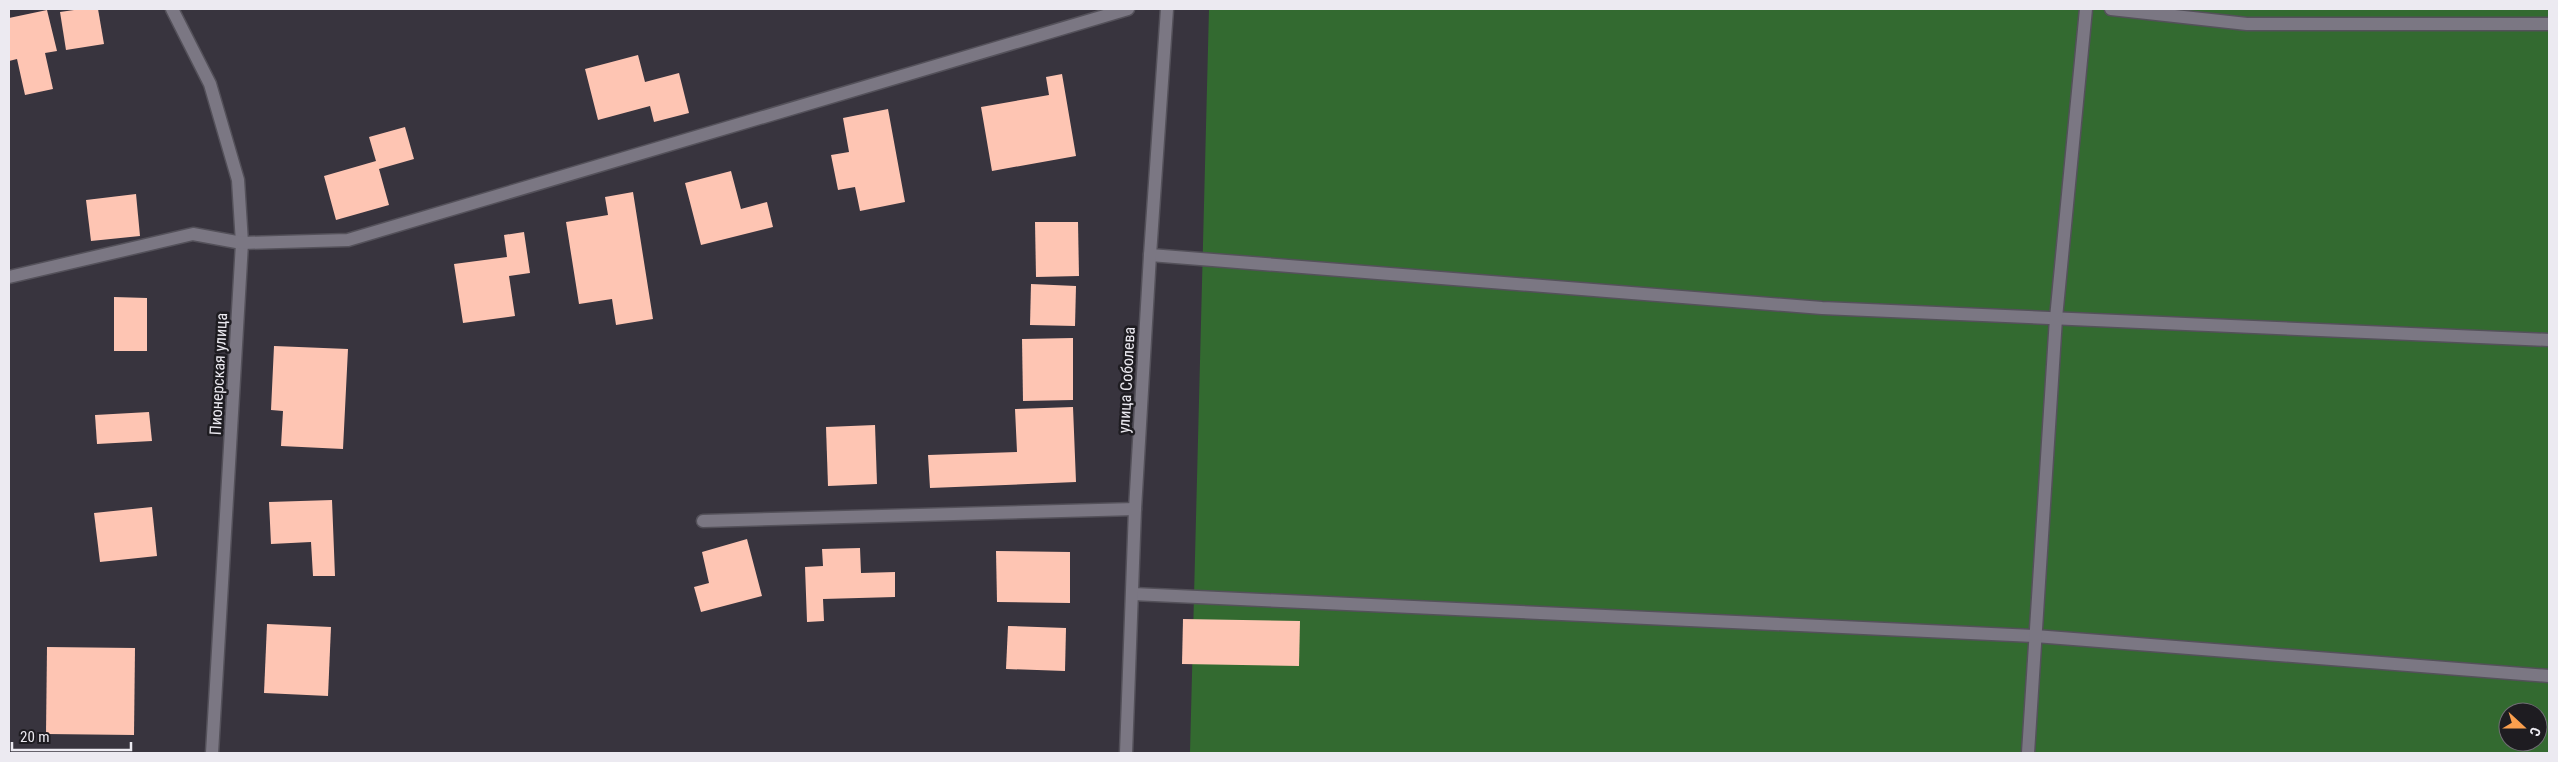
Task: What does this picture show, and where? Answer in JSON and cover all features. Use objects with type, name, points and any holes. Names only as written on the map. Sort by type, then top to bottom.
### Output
[{"type":"street","name":"Пионерская улица","points":[[172,9],[210,84],[238,180],[242,243],[212,753]]},
{"type":"street","points":[[9,277],[193,234],[242,243],[348,240],[1128,9]]},
{"type":"street","name":"улица Соболева","points":[[1126,753],[1135,509],[1150,255],[1168,9]]},
{"type":"street","points":[[2028,753],[2056,318],[2086,9]]},
{"type":"street","points":[[2111,9],[2247,24],[2549,24]]},
{"type":"street","points":[[1150,255],[1822,308],[2549,340]]},
{"type":"street","points":[[703,521],[1135,509]]},
{"type":"street","points":[[1133,594],[2035,636],[2549,676]]},
{"type":"green space","points":[[1209,9],[2549,9],[2549,753],[1190,753]]},
{"type":"building","points":[[98,9],[104,44],[66,50],[60,12]]},
{"type":"building","points":[[47,10],[57,51],[45,53],[53,89],[25,95],[17,59],[9,61],[9,18]]},
{"type":"building","points":[[638,55],[645,82],[679,73],[689,113],[654,122],[650,106],[598,120],[585,69]]},
{"type":"building","points":[[1062,74],[1076,156],[992,171],[981,107],[1049,95],[1046,77]]},
{"type":"building","points":[[888,109],[905,202],[860,211],[855,187],[838,190],[831,155],[849,152],[843,118]]},
{"type":"building","points":[[405,127],[414,159],[379,169],[389,205],[336,220],[324,176],[376,161],[369,137]]},
{"type":"building","points":[[731,171],[741,209],[767,202],[773,227],[701,245],[685,183]]},
{"type":"building","points":[[633,192],[653,319],[616,325],[612,299],[579,304],[566,222],[608,215],[605,197]]},
{"type":"building","points":[[136,194],[140,236],[91,241],[86,200]]},
{"type":"building","points":[[1035,222],[1078,222],[1079,276],[1036,277]]},
{"type":"building","points":[[524,232],[530,273],[509,276],[515,316],[463,323],[454,264],[507,257],[504,235]]},
{"type":"building","points":[[1031,284],[1076,286],[1075,326],[1030,325]]},
{"type":"building","points":[[114,297],[147,298],[147,351],[114,351]]},
{"type":"building","points":[[1073,338],[1073,400],[1023,401],[1022,339]]},
{"type":"building","points":[[274,346],[348,349],[343,449],[281,446],[283,411],[271,410]]},
{"type":"building","points":[[1073,407],[1076,482],[930,488],[928,455],[1017,452],[1015,409]]},
{"type":"building","points":[[149,412],[152,441],[97,444],[95,415]]},
{"type":"building","points":[[875,425],[877,484],[828,486],[826,427]]},
{"type":"building","points":[[332,500],[335,576],[313,576],[311,542],[271,544],[269,502]]},
{"type":"building","points":[[152,507],[157,556],[100,562],[94,513]]},
{"type":"building","points":[[747,539],[762,596],[701,612],[694,587],[709,583],[702,552]]},
{"type":"building","points":[[860,548],[861,573],[895,572],[895,597],[823,599],[824,621],[807,622],[805,567],[823,566],[822,549]]},
{"type":"building","points":[[996,551],[1070,552],[1070,603],[997,602]]},
{"type":"building","points":[[1183,619],[1300,621],[1299,666],[1182,664]]},
{"type":"building","points":[[267,624],[331,627],[328,696],[264,693]]},
{"type":"building","points":[[1008,626],[1066,628],[1065,671],[1006,669]]},
{"type":"building","points":[[47,647],[135,648],[134,735],[46,734]]}]
